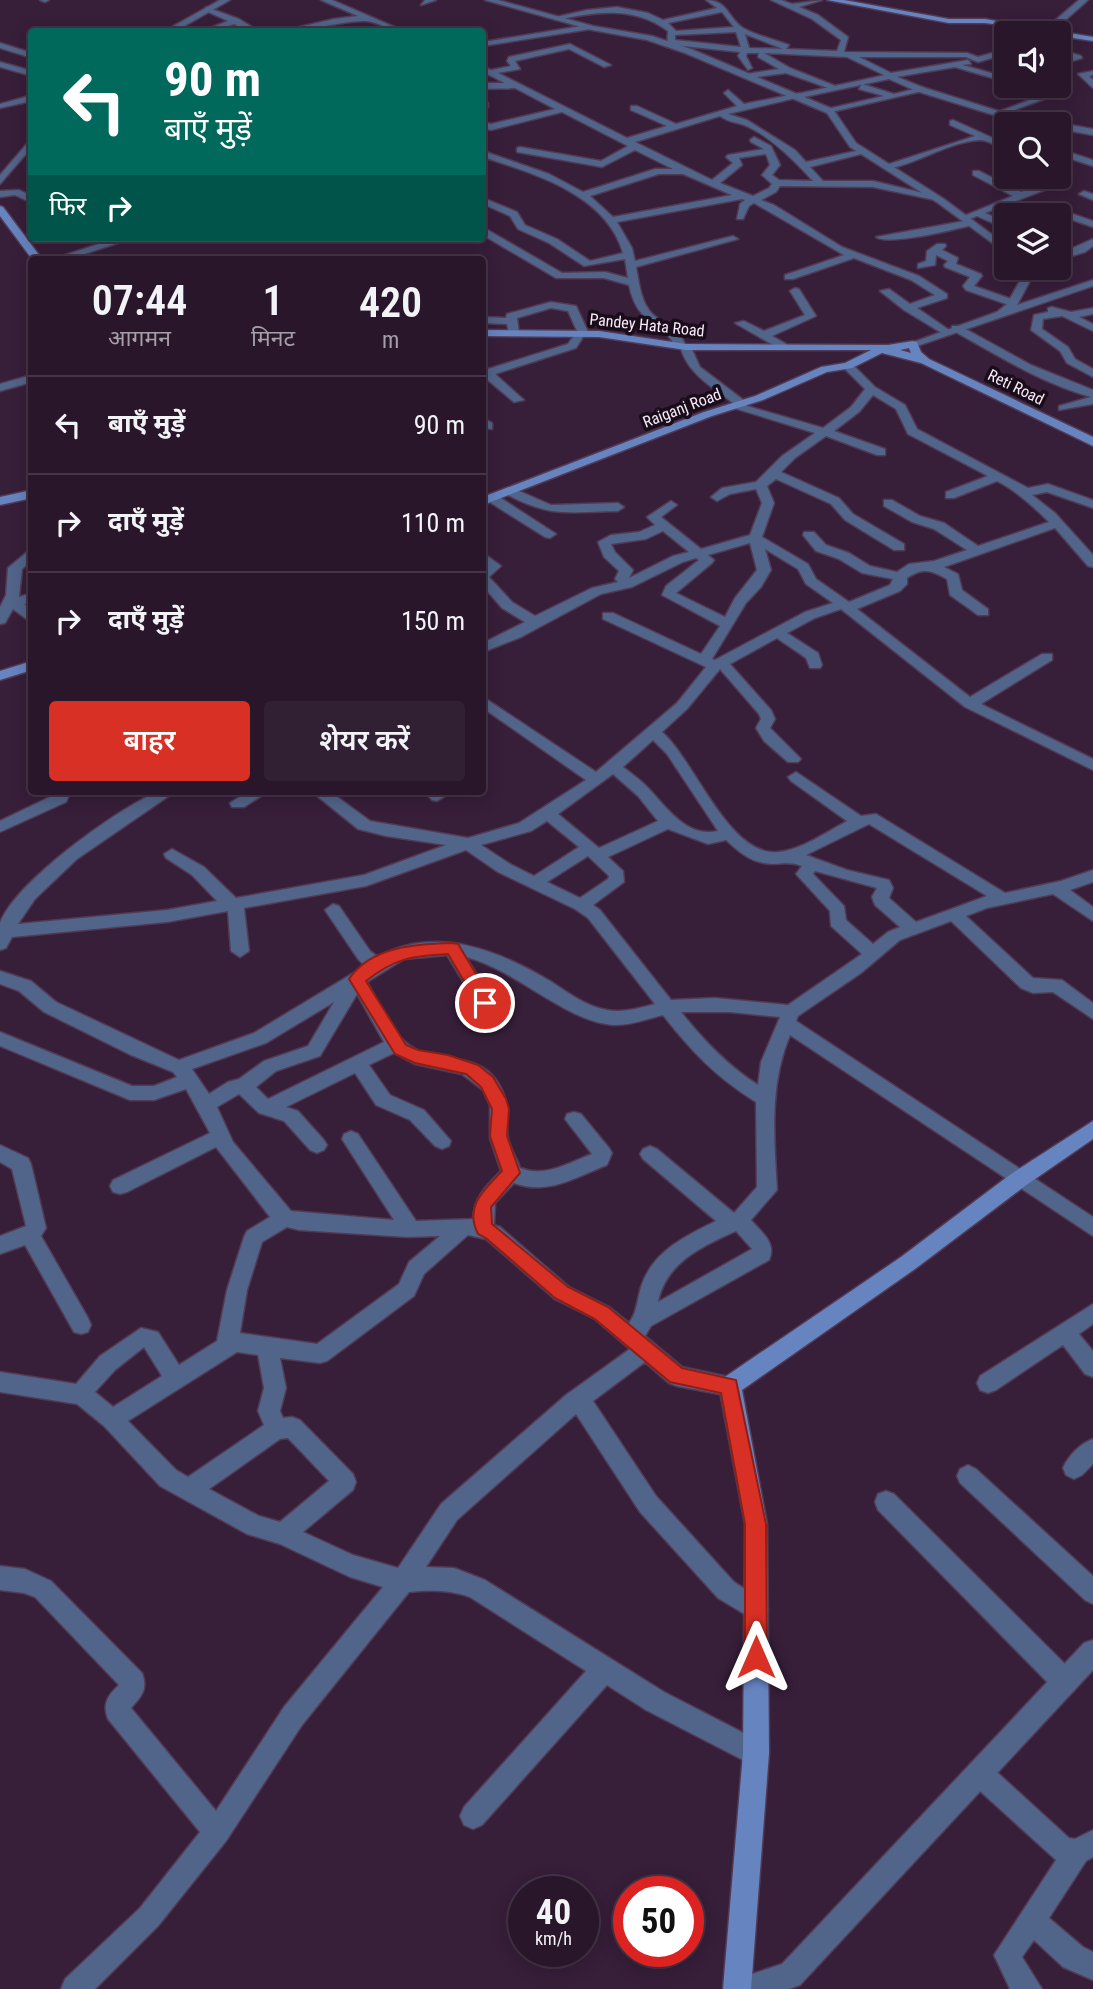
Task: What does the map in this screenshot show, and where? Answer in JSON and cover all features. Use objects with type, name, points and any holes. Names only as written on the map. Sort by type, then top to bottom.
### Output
[{"type":"main road","points":[[831,0],[949,20],[994,23]]},
{"type":"main road","points":[[1071,35],[1093,39]]},
{"type":"main road","points":[[0,209],[35,256]]},
{"type":"main road","name":"Pandey Hata Road","points":[[486,332],[513,327],[683,347],[891,349]]},
{"type":"main road","points":[[891,349],[913,344],[916,353],[925,362]]},
{"type":"main road","name":"Reti Road","points":[[891,349],[925,362],[1093,442]]},
{"type":"main road","name":"Raiganj Road","points":[[487,499],[708,414],[740,405],[825,369],[848,366],[880,350],[891,349]]},
{"type":"main road","points":[[0,501],[28,495]]},
{"type":"main road","points":[[0,676],[28,666]]},
{"type":"main road","points":[[737,1989],[756,1753],[756,1609],[755,1524],[730,1386],[908,1263],[1018,1180],[1093,1129]]},
{"type":"street","points":[[174,28],[225,0]]},
{"type":"street","points":[[325,0],[354,13],[367,14],[394,28]]},
{"type":"street","points":[[488,0],[588,27],[649,38],[744,50],[928,53],[994,65]]},
{"type":"street","points":[[710,0],[725,9],[739,29],[746,46],[742,56],[749,72]]},
{"type":"street","points":[[775,0],[817,19],[845,39],[843,53]]},
{"type":"street","points":[[791,7],[818,0]]},
{"type":"street","points":[[1062,21],[1084,0]]},
{"type":"street","points":[[556,18],[584,12],[633,8],[664,22],[725,9]]},
{"type":"street","points":[[209,9],[249,28]]},
{"type":"street","points":[[301,28],[367,14]]},
{"type":"street","points":[[216,28],[236,21]]},
{"type":"street","points":[[664,22],[671,40],[749,72],[830,111],[853,145],[935,197],[994,241]]},
{"type":"street","points":[[486,43],[588,27]]},
{"type":"street","points":[[671,40],[739,29],[770,39],[814,63]]},
{"type":"street","points":[[486,43],[517,58]]},
{"type":"street","points":[[946,43],[967,61],[994,74]]},
{"type":"street","points":[[0,45],[28,55]]},
{"type":"street","points":[[487,71],[517,67],[510,60],[570,46],[607,65]]},
{"type":"street","points":[[843,53],[921,89],[996,112]]},
{"type":"street","points":[[631,143],[673,126],[744,108],[994,54]]},
{"type":"street","points":[[761,55],[787,70],[834,87]]},
{"type":"street","points":[[0,64],[28,57]]},
{"type":"street","points":[[830,111],[921,89],[940,80],[967,61]]},
{"type":"street","points":[[0,64],[28,73]]},
{"type":"street","points":[[749,72],[799,67]]},
{"type":"street","points":[[487,71],[713,184],[771,207],[838,250],[915,278],[943,296],[908,308]]},
{"type":"street","points":[[1093,73],[1082,74],[1093,85]]},
{"type":"street","points":[[486,86],[515,86]]},
{"type":"street","points":[[862,87],[893,97]]},
{"type":"street","points":[[728,93],[744,108]]},
{"type":"street","points":[[1006,112],[1035,98]]},
{"type":"street","points":[[3,106],[28,99]]},
{"type":"street","points":[[634,108],[673,126]]},
{"type":"street","points":[[486,126],[561,110]]},
{"type":"street","points":[[722,114],[762,133],[792,152],[820,183]]},
{"type":"street","points":[[710,117],[769,151],[775,165],[754,168],[713,184]]},
{"type":"street","points":[[953,123],[994,141]]},
{"type":"street","points":[[1071,128],[1093,132]]},
{"type":"street","points":[[888,166],[909,162],[935,150],[994,137]]},
{"type":"street","points":[[520,150],[602,164],[630,151],[631,143]]},
{"type":"street","points":[[0,181],[28,146]]},
{"type":"street","points":[[769,151],[731,157],[767,175],[775,187],[797,194]]},
{"type":"street","points":[[806,165],[862,151]]},
{"type":"street","points":[[486,155],[528,169],[584,195],[610,220],[618,229],[629,261],[632,283],[646,315],[677,337],[696,369],[740,405],[751,412],[826,432],[881,452]]},
{"type":"street","points":[[1071,156],[1093,163]]},
{"type":"street","points":[[584,195],[660,170],[689,172]]},
{"type":"street","points":[[976,173],[1021,196]]},
{"type":"street","points":[[610,220],[710,200],[747,198],[775,187],[820,183],[873,184],[935,197]]},
{"type":"street","points":[[819,195],[840,193],[873,184]]},
{"type":"street","points":[[881,237],[922,232],[967,220],[977,213],[1038,189]]},
{"type":"street","points":[[0,194],[16,192],[28,198]]},
{"type":"street","points":[[740,217],[747,198]]},
{"type":"street","points":[[486,202],[513,214],[521,227],[553,241],[588,264],[629,261],[733,239]]},
{"type":"street","points":[[977,213],[994,221]]},
{"type":"street","points":[[1071,217],[1093,225]]},
{"type":"street","points":[[922,232],[942,245],[930,254],[931,264],[922,266]]},
{"type":"street","points":[[486,233],[560,276],[604,275],[632,283]]},
{"type":"street","points":[[68,256],[115,242]]},
{"type":"street","points":[[1073,252],[1093,242]]},
{"type":"street","points":[[935,250],[954,260],[949,265],[978,277],[968,287],[1013,303]]},
{"type":"street","points":[[789,277],[854,255]]},
{"type":"street","points":[[1000,313],[1013,303],[1024,280]]},
{"type":"street","points":[[913,344],[1093,283]]},
{"type":"street","points":[[762,336],[811,316],[797,299],[795,291]]},
{"type":"street","points":[[885,291],[908,308],[951,330],[1069,386],[1093,394]]},
{"type":"street","points":[[1033,302],[1093,328]]},
{"type":"street","points":[[486,321],[513,327],[513,315],[551,305],[567,306],[572,308],[582,334],[572,346],[486,373]]},
{"type":"street","points":[[1093,311],[1036,318],[1036,330],[1064,349],[1071,361],[1093,376]]},
{"type":"street","points":[[740,323],[784,347]]},
{"type":"street","points":[[848,366],[871,389],[901,407],[912,431],[999,476],[1024,493],[1058,523],[1093,564]]},
{"type":"street","points":[[486,374],[519,400]]},
{"type":"street","points":[[1069,386],[1093,376]]},
{"type":"street","points":[[0,388],[28,379]]},
{"type":"street","points":[[718,496],[726,491],[760,485],[775,474],[789,456],[826,432],[864,401],[871,389]]},
{"type":"street","points":[[1063,408],[1093,400]]},
{"type":"street","points":[[775,474],[835,501],[849,517],[899,547]]},
{"type":"street","points":[[950,495],[999,476]]},
{"type":"street","points":[[2,935],[135,916],[167,916],[366,880],[468,844],[506,834],[548,814],[614,767],[682,706],[713,663],[740,601],[764,570],[755,538],[768,503],[760,485]]},
{"type":"street","points":[[1024,493],[1048,488],[1093,504]]},
{"type":"street","points":[[510,491],[550,509],[618,507]]},
{"type":"street","points":[[487,499],[550,534]]},
{"type":"street","points":[[888,503],[916,519],[939,526],[977,551]]},
{"type":"street","points":[[671,505],[654,514],[655,520],[706,559],[706,563],[671,589],[669,595],[728,624]]},
{"type":"street","points":[[899,577],[914,567],[932,565],[1058,523]]},
{"type":"street","points":[[627,583],[622,579],[625,570],[609,554],[604,542],[616,538],[638,537],[663,526]]},
{"type":"street","points":[[809,534],[821,548],[844,556],[867,570],[882,570],[899,577]]},
{"type":"street","points":[[486,648],[597,591],[627,583],[649,571],[698,554],[755,538],[803,567],[811,581],[970,704],[1093,765]]},
{"type":"street","points":[[0,620],[8,601],[15,568],[28,556]]},
{"type":"street","points":[[486,560],[494,566],[486,574]]},
{"type":"street","points":[[932,565],[953,577],[955,592],[983,612]]},
{"type":"street","points":[[713,663],[810,615],[846,606],[895,587],[900,584],[899,577]]},
{"type":"street","points":[[486,580],[508,605],[534,622]]},
{"type":"street","points":[[8,601],[28,598]]},
{"type":"street","points":[[8,601],[28,616]]},
{"type":"street","points":[[608,616],[713,663],[766,713],[768,719],[763,728],[765,734],[793,759]]},
{"type":"street","points":[[777,632],[813,656],[815,665]]},
{"type":"street","points":[[970,704],[1047,657]]},
{"type":"street","points":[[486,703],[596,780]]},
{"type":"street","points":[[653,732],[671,749],[695,791],[753,856],[779,859],[870,818],[948,863],[1003,899]]},
{"type":"street","points":[[614,767],[643,792],[668,823],[708,839],[731,834]]},
{"type":"street","points":[[796,777],[859,822]]},
{"type":"street","points":[[0,827],[61,798],[62,795]]},
{"type":"street","points":[[2,935],[46,875],[162,795]]},
{"type":"street","points":[[238,803],[253,795]]},
{"type":"street","points":[[325,795],[363,825],[468,844],[504,867],[581,905],[593,914],[699,1048],[731,1077],[766,1099]]},
{"type":"street","points":[[548,814],[593,851],[618,880],[581,905]]},
{"type":"street","points":[[535,883],[560,864],[668,823]]},
{"type":"street","points":[[172,854],[198,871],[232,903],[240,915],[237,937],[240,951]]},
{"type":"street","points":[[791,854],[811,865],[824,866],[850,877],[883,884],[885,888],[880,897],[881,901],[912,928]]},
{"type":"street","points":[[811,865],[805,870],[806,878],[838,910],[837,922],[841,928],[872,953]]},
{"type":"street","points":[[75,1989],[149,1917],[217,1832],[293,1716],[403,1581],[449,1512],[638,1344],[650,1287],[671,1258],[687,1244],[736,1222],[767,1189],[764,1115],[770,1062],[788,1018],[894,936],[953,913],[1056,888],[1093,876]]},
{"type":"street","points":[[1056,888],[1093,915]]},
{"type":"street","points":[[334,910],[364,955],[376,965]]},
{"type":"street","points":[[953,913],[1027,983],[1033,987],[1056,985],[1093,1012]]},
{"type":"street","points":[[452,948],[496,1022]]},
{"type":"street","points":[[0,1039],[130,1093],[151,1095],[185,1073],[260,1038],[357,979],[382,960],[413,950],[452,948],[506,963],[584,1010],[616,1018],[668,1007],[735,1005],[788,1018],[1018,1180],[1093,1228]]},
{"type":"street","points":[[0,977],[25,986],[50,1007],[185,1073],[245,1172],[285,1218],[299,1222],[411,1229],[475,1227],[493,1233],[562,1293],[601,1313],[677,1376],[730,1386]]},
{"type":"street","points":[[357,979],[396,1044],[407,1054],[472,1070],[487,1082],[498,1099],[499,1136],[511,1173]]},
{"type":"street","points":[[206,1105],[234,1087],[243,1086],[270,1066],[314,1051],[357,979]]},
{"type":"street","points":[[266,1108],[396,1044]]},
{"type":"street","points":[[358,1063],[383,1100],[417,1115],[442,1141]]},
{"type":"street","points":[[243,1086],[266,1108],[292,1116],[317,1145]]},
{"type":"street","points":[[511,1173],[531,1181],[546,1180],[600,1159],[602,1153],[574,1119]]},
{"type":"street","points":[[120,1186],[221,1136]]},
{"type":"street","points":[[351,1139],[411,1229]]},
{"type":"street","points":[[0,1153],[21,1164],[24,1169],[36,1228],[30,1234],[0,1245]]},
{"type":"street","points":[[644,1320],[762,1254],[760,1243],[650,1154]]},
{"type":"street","points":[[112,1419],[227,1345],[241,1340],[315,1355],[326,1351],[407,1290],[416,1268],[475,1227],[483,1204],[511,1173]]},
{"type":"street","points":[[227,1345],[237,1290],[254,1237],[285,1218]]},
{"type":"street","points":[[30,1234],[39,1255],[52,1270],[81,1325]]},
{"type":"street","points":[[988,1383],[1093,1313]]},
{"type":"street","points":[[1065,1332],[1093,1367]]},
{"type":"street","points":[[82,1395],[95,1372],[141,1338],[151,1339],[175,1378]]},
{"type":"street","points":[[267,1345],[275,1388],[268,1410],[276,1429]]},
{"type":"street","points":[[0,1382],[82,1395],[112,1419],[168,1478],[255,1527],[283,1534],[350,1566],[403,1581],[431,1578],[454,1580],[477,1588],[655,1701],[756,1753]]},
{"type":"street","points":[[579,1399],[648,1504],[726,1590],[756,1609]]},
{"type":"street","points":[[189,1490],[276,1429],[292,1427],[345,1482],[283,1534]]},
{"type":"street","points":[[1074,1468],[1093,1449]]},
{"type":"street","points":[[968,1476],[1093,1592]]},
{"type":"street","points":[[886,1502],[1065,1682]]},
{"type":"street","points":[[0,1578],[25,1581],[43,1589],[132,1682],[133,1688],[118,1703],[117,1710],[217,1832]]},
{"type":"street","points":[[747,1989],[790,1975],[1093,1652]]},
{"type":"street","points":[[473,1816],[605,1669]]},
{"type":"street","points":[[979,1773],[1063,1850],[1085,1848]]},
{"type":"street","points":[[1028,1989],[1016,1975],[1008,1955],[1085,1848]]},
{"type":"street","points":[[1031,1920],[1073,1958],[1093,1966]]},
{"type":"route","points":[[485,1003],[452,948],[413,950],[382,960],[357,979],[400,1049],[407,1054],[472,1070],[487,1082],[498,1099],[501,1147],[512,1168],[511,1173],[483,1204],[481,1212],[484,1228],[562,1293],[601,1313],[677,1376],[730,1386],[755,1524],[756,1657]]}]
